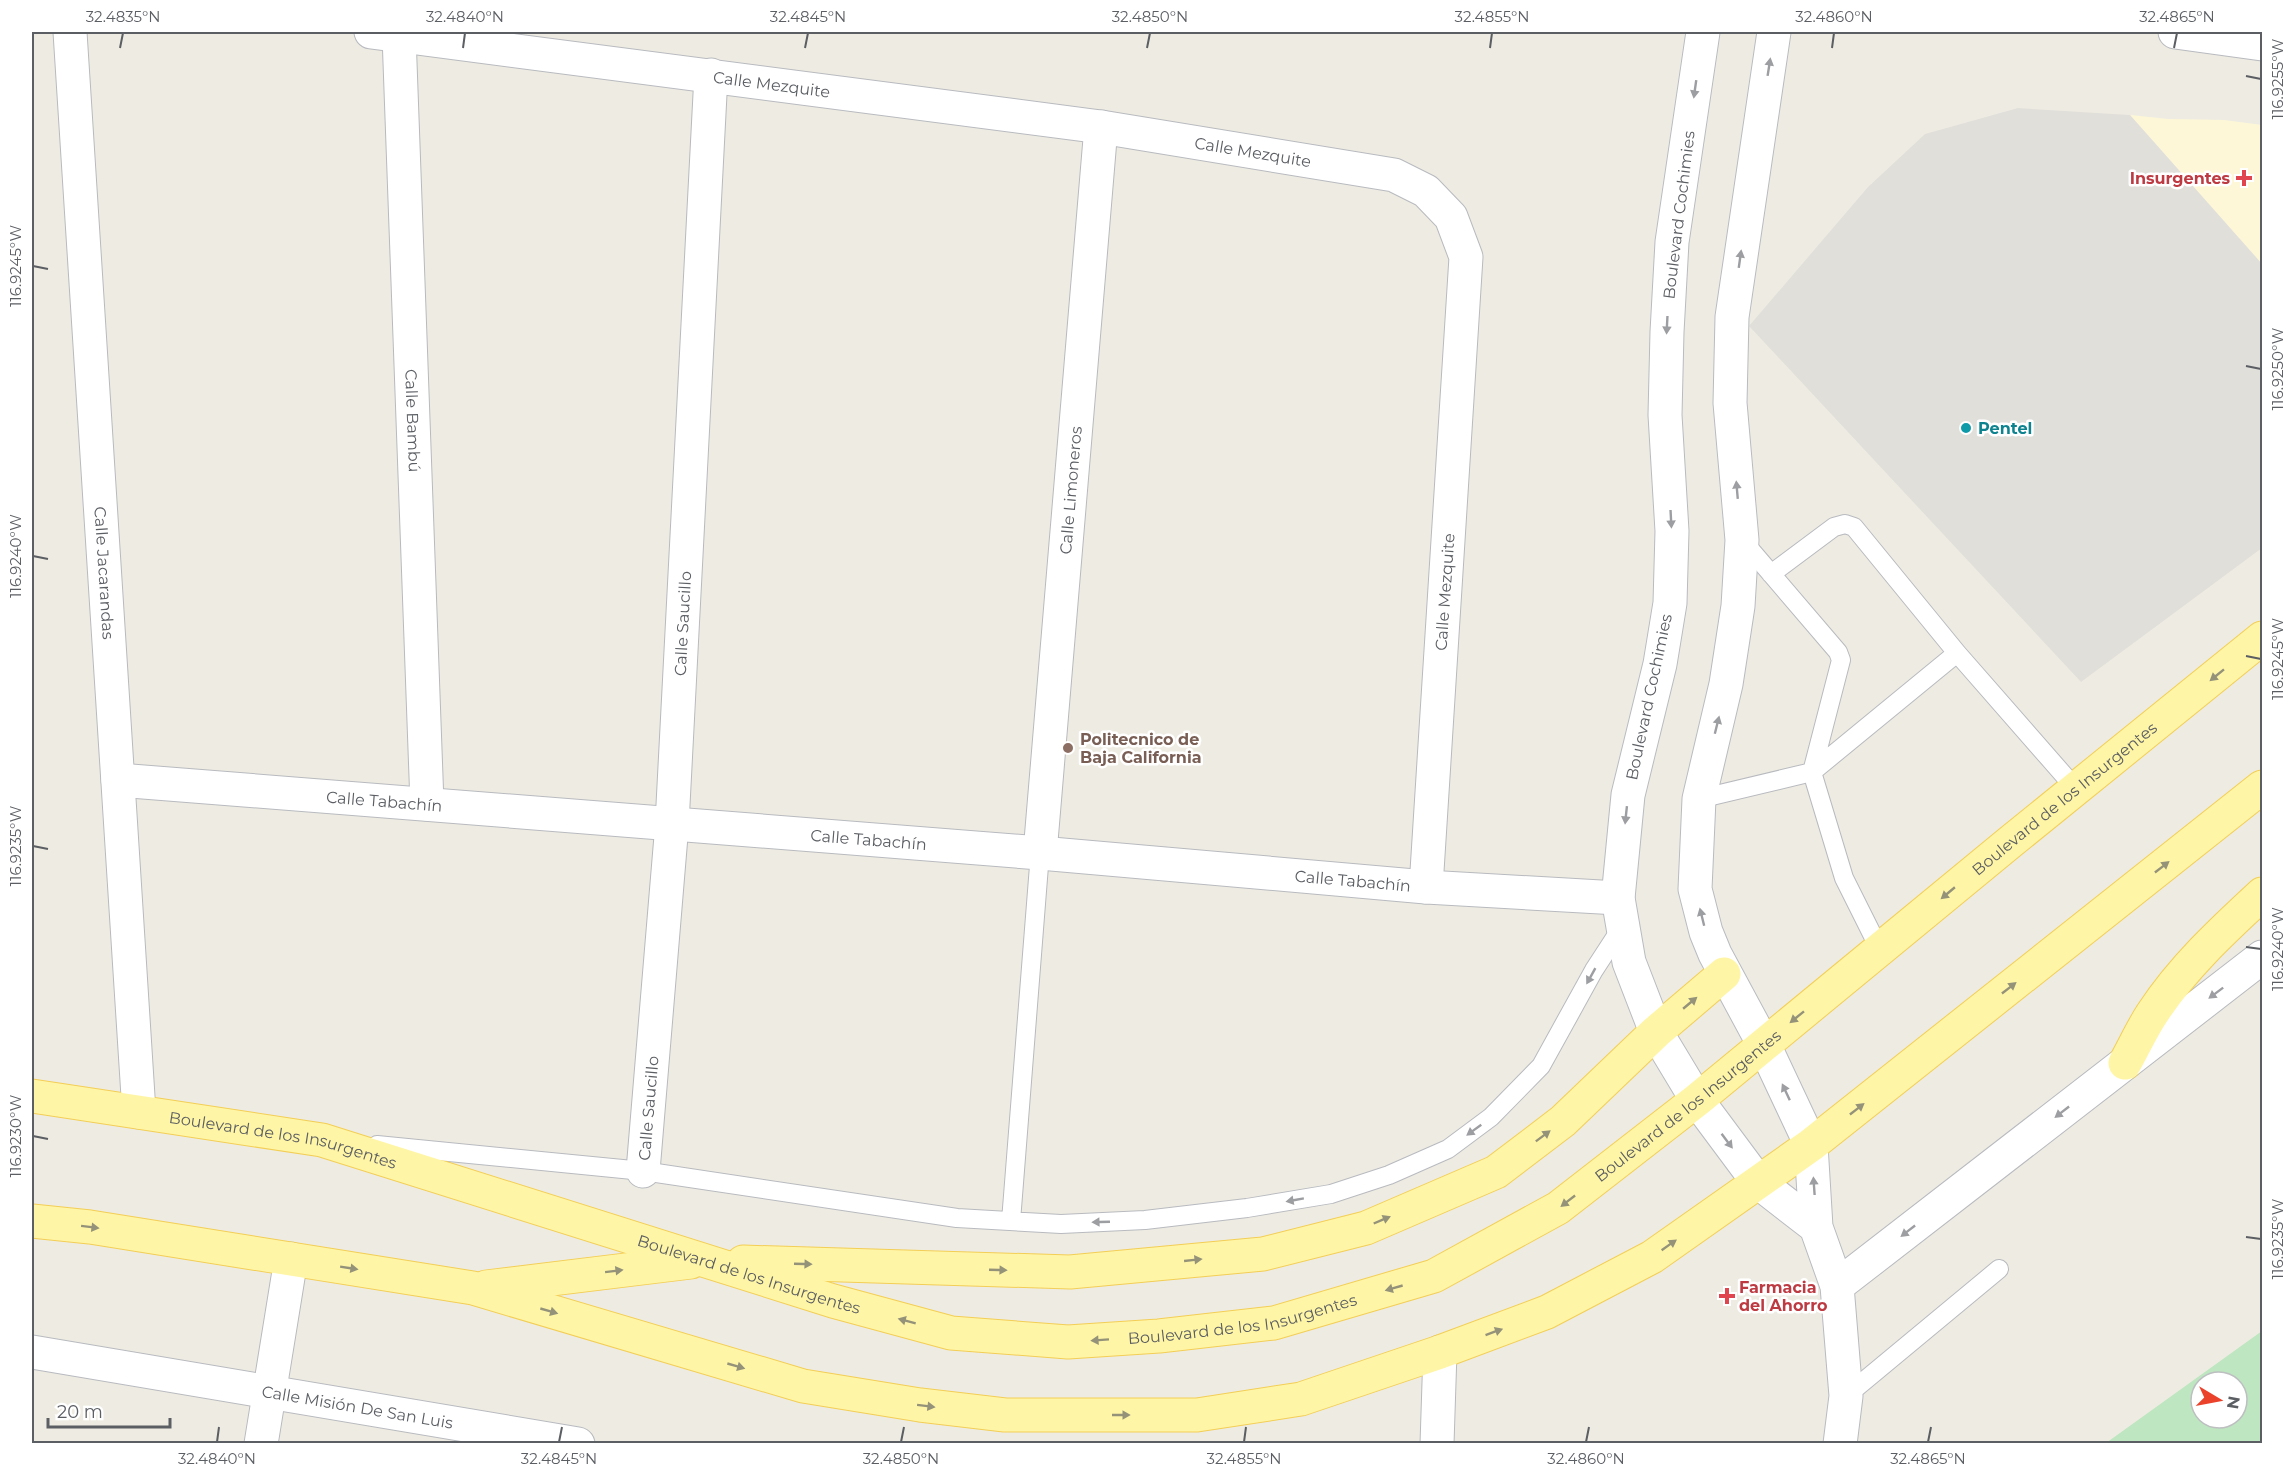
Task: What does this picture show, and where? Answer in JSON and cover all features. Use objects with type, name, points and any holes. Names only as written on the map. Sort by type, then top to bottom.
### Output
[{"type":"main road","name":"Boulevard de los Insurgentes","points":[[32,1096],[322,1140],[833,1301],[951,1333],[1068,1342],[1159,1336],[1274,1323],[1434,1276],[1558,1208],[1697,1100],[2262,638]]},
{"type":"main road","points":[[32,1221],[90,1227],[473,1288],[802,1386],[920,1405],[1005,1415],[1197,1415],[1301,1399],[1440,1352],[1547,1312],[1642,1263],[1811,1145],[2262,787]]},
{"type":"main road","points":[[2125,1063],[2151,1015],[2174,982],[2202,951],[2262,894]]},
{"type":"main road","points":[[473,1288],[703,1260],[1070,1272],[1263,1254],[1366,1228],[1496,1172],[1563,1121],[1656,1032],[1724,974]]},
{"type":"street","name":"Calle Jacarandas","points":[[70,32],[140,1112]]},
{"type":"street","name":"Boulevard Cochimies","points":[[1703,32],[1672,242],[1667,321],[1665,415],[1672,531],[1670,603],[1660,664],[1628,795],[1620,912],[1629,962],[1656,1032],[1697,1100],[1758,1182],[1816,1227]]},
{"type":"street","points":[[1774,32],[1732,317],[1730,403],[1742,540],[1738,606],[1726,684],[1699,799],[1695,889],[1706,933],[1724,974],[1764,1045],[1811,1145],[1816,1227],[1837,1286],[1846,1396],[1840,1443]]},
{"type":"street","points":[[2175,32],[2262,44]]},
{"type":"street","name":"Calle Mezquite","points":[[385,33],[1101,127],[1394,175],[1426,191],[1451,217],[1466,257],[1426,887]]},
{"type":"street","name":"Calle Bambú","points":[[385,33],[427,804]]},
{"type":"street","name":"Calle Saucillo","points":[[643,1171],[672,824],[711,75]]},
{"type":"street","name":"Calle Limoneros","points":[[1040,853],[1101,127]]},
{"type":"street","name":"Calle Tabachín","points":[[118,780],[1040,853],[1426,887],[1620,912]]},
{"type":"street","points":[[1837,1286],[2262,957]]},
{"type":"street","points":[[261,1443],[291,1258]]},
{"type":"street","name":"Calle Misión De San Luis","points":[[32,1352],[578,1443]]},
{"type":"street","points":[[1437,1443],[1440,1352]]},
{"type":"lane","points":[[1771,574],[1834,527],[1845,524],[1854,527],[1957,653],[2076,789]]},
{"type":"lane","points":[[1742,540],[1838,652],[1841,660],[1812,772],[1844,878],[1880,950]]},
{"type":"lane","points":[[1699,799],[1812,772],[1957,653]]},
{"type":"lane","points":[[1011,1221],[1040,853]]},
{"type":"lane","points":[[322,1140],[643,1171],[923,1213],[1061,1224],[1144,1221],[1247,1208],[1331,1194],[1389,1175],[1448,1149],[1491,1118],[1541,1066],[1594,970],[1620,912]]},
{"type":"lane","points":[[1846,1396],[1999,1269]]},
{"type":"shaded area","points":[[2018,108],[2130,115],[2262,264],[2262,548],[2081,682],[1749,326],[1868,187],[1925,134]]},
{"type":"shaded area","points":[[2130,115],[2168,119],[2224,120],[2262,125],[2262,264]]},
{"type":"green space","points":[[2262,1331],[2262,1443],[2106,1443],[2189,1383],[2189,1430],[2249,1430],[2249,1370],[2208,1370]]},
{"type":"place","name":"Insurgentes","points":[[2244,178]]},
{"type":"place","name":"Pentel","points":[[1966,428]]},
{"type":"place","name":"Politecnico de Baja California","points":[[1068,748]]},
{"type":"place","name":"Farmacia del Ahorro","points":[[1727,1296]]}]
